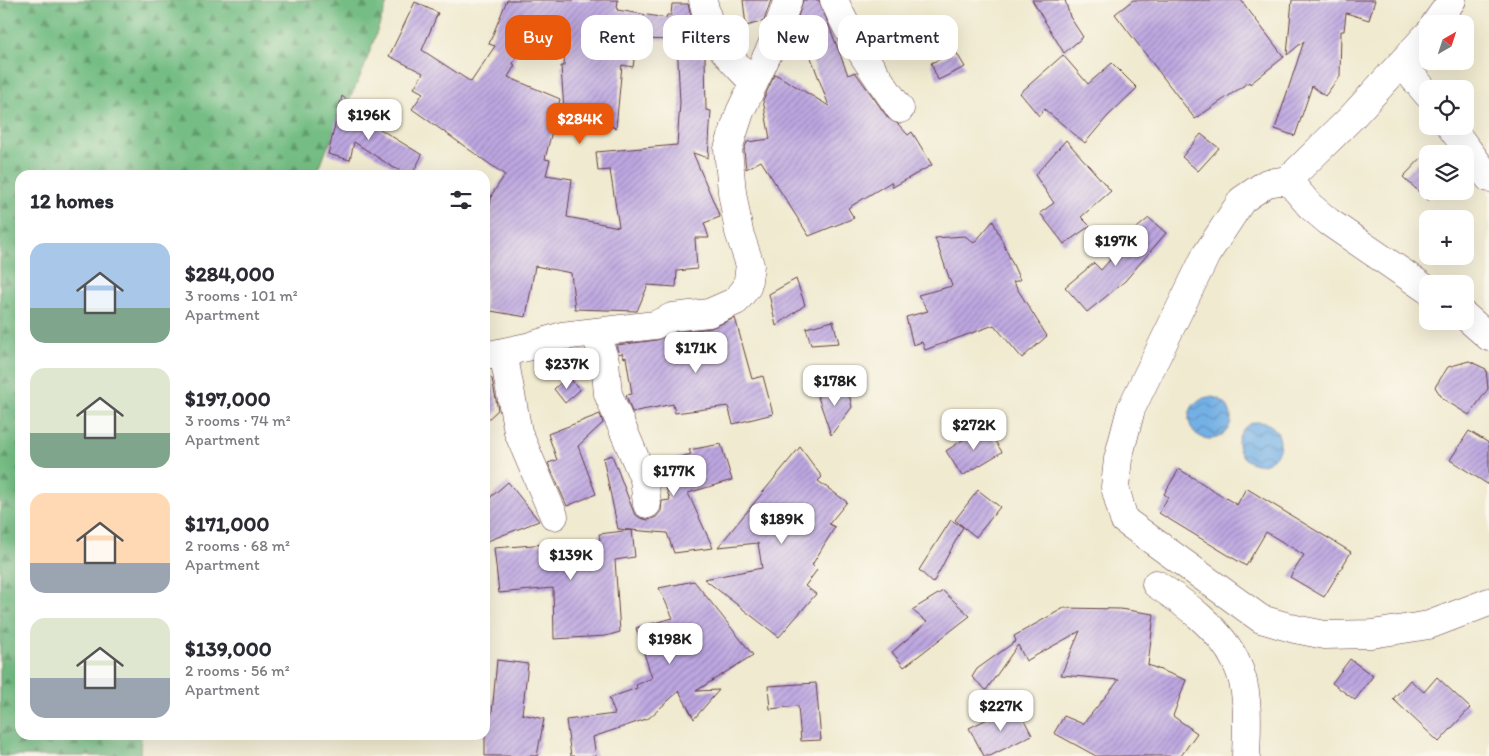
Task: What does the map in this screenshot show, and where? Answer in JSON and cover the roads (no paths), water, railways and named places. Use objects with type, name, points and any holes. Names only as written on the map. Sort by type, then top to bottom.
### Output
[{"type":"street","points":[[702,0],[708,26],[719,48],[753,82]]},
{"type":"street","points":[[554,516],[518,432],[494,354],[562,336],[655,324],[672,317],[709,313],[736,301],[747,287],[750,265],[739,232],[732,192],[728,149],[740,112],[772,45],[788,0]]},
{"type":"street","points":[[834,0],[843,21],[863,56],[900,109]]},
{"type":"street","points":[[1441,15],[1452,0]]},
{"type":"street","points":[[1419,44],[1352,118],[1288,180],[1267,183],[1242,200],[1206,255],[1131,409],[1118,459],[1115,487],[1124,520],[1261,619],[1325,635],[1372,634],[1429,625],[1489,602]]},
{"type":"street","points":[[1402,64],[1419,84]]},
{"type":"street","points":[[1457,135],[1489,178]]},
{"type":"street","points":[[1288,180],[1310,206],[1329,222],[1419,284]]},
{"type":"street","points":[[1474,324],[1489,337]]},
{"type":"street","points":[[595,332],[605,361],[608,394],[641,471],[647,504]]},
{"type":"street","points":[[1156,584],[1189,607],[1218,635],[1236,662],[1247,712],[1246,756]]},
{"type":"water","points":[[1214,397],[1222,400],[1228,406],[1231,418],[1228,430],[1222,436],[1206,439],[1198,436],[1192,430],[1189,414],[1192,406],[1198,400]]},
{"type":"water","points":[[1263,422],[1271,425],[1277,431],[1280,443],[1277,455],[1271,461],[1255,464],[1247,461],[1241,455],[1238,439],[1241,431],[1247,425]]}]
